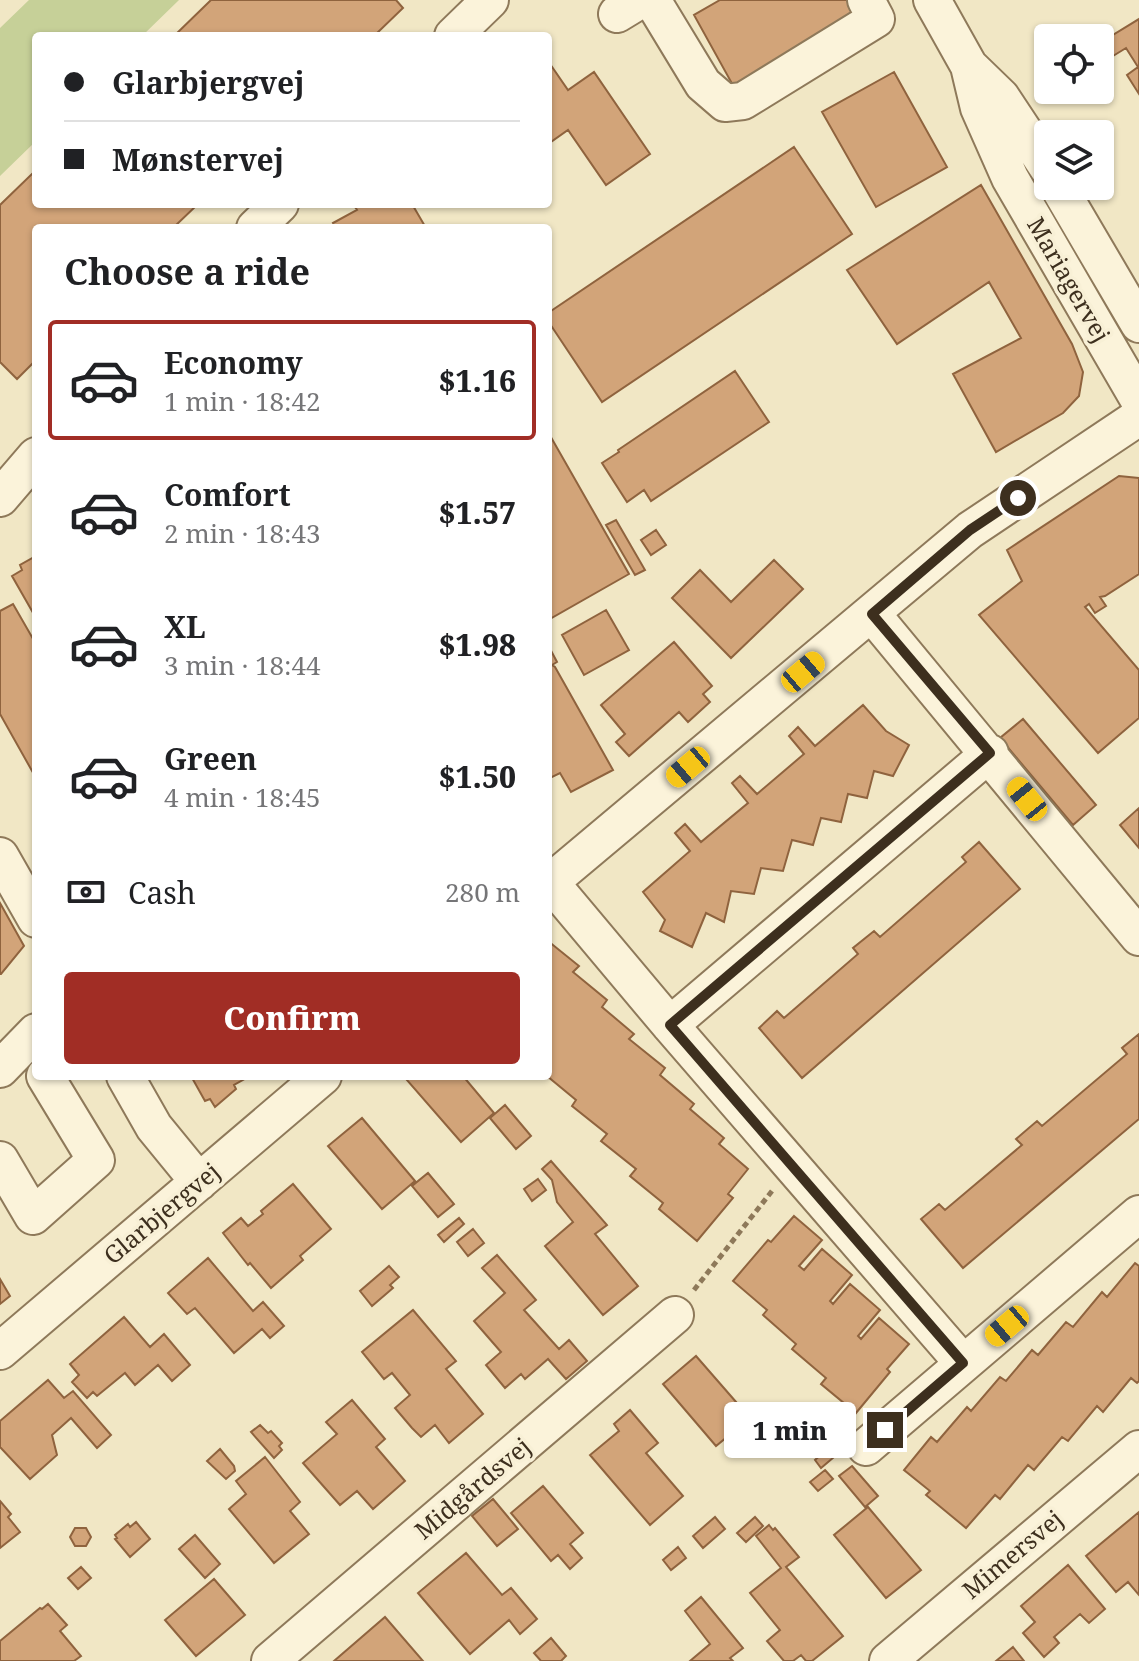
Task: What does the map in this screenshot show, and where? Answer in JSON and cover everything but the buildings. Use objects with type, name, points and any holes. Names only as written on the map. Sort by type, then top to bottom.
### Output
[{"type":"street","points":[[457,32],[490,0]]},
{"type":"street","points":[[652,0],[703,84],[725,103],[743,101],[876,19],[866,0]]},
{"type":"street","name":"Mariagervej","points":[[932,0],[969,66],[984,121],[1010,178],[1139,400]]},
{"type":"street","name":"Mariagervej","points":[[969,66],[1001,97],[1034,147]]},
{"type":"street","name":"Mariagervej","points":[[1066,200],[1139,324]]},
{"type":"street","points":[[259,224],[276,208]]},
{"type":"street","points":[[552,881],[970,530],[1139,417]]},
{"type":"street","points":[[0,498],[32,461]]},
{"type":"street","points":[[872,614],[1139,937]]},
{"type":"street","points":[[670,1025],[990,753]]},
{"type":"street","points":[[0,856],[32,912]]},
{"type":"street","points":[[552,887],[963,1363]]},
{"type":"street","points":[[0,1069],[32,1045]]},
{"type":"street","points":[[0,1160],[33,1216],[96,1160],[47,1080]]},
{"type":"street","points":[[127,1080],[154,1127],[199,1182]]},
{"type":"street","name":"Glarbjergvej","points":[[0,1351],[318,1080]]},
{"type":"street","points":[[866,1447],[1139,1214]]},
{"type":"street","name":"Midgårdsvej","points":[[270,1661],[675,1315]]},
{"type":"street","name":"Mimersvej","points":[[888,1661],[1139,1449]]},
{"type":"path","points":[[675,1315],[793,1166]]},
{"type":"green space","points":[[29,0],[179,0],[146,32],[32,32],[32,145],[0,176],[0,28]]},
{"type":"route","points":[[885,1430],[963,1363],[670,1025],[990,753],[872,614],[970,530],[1018,498]]}]
